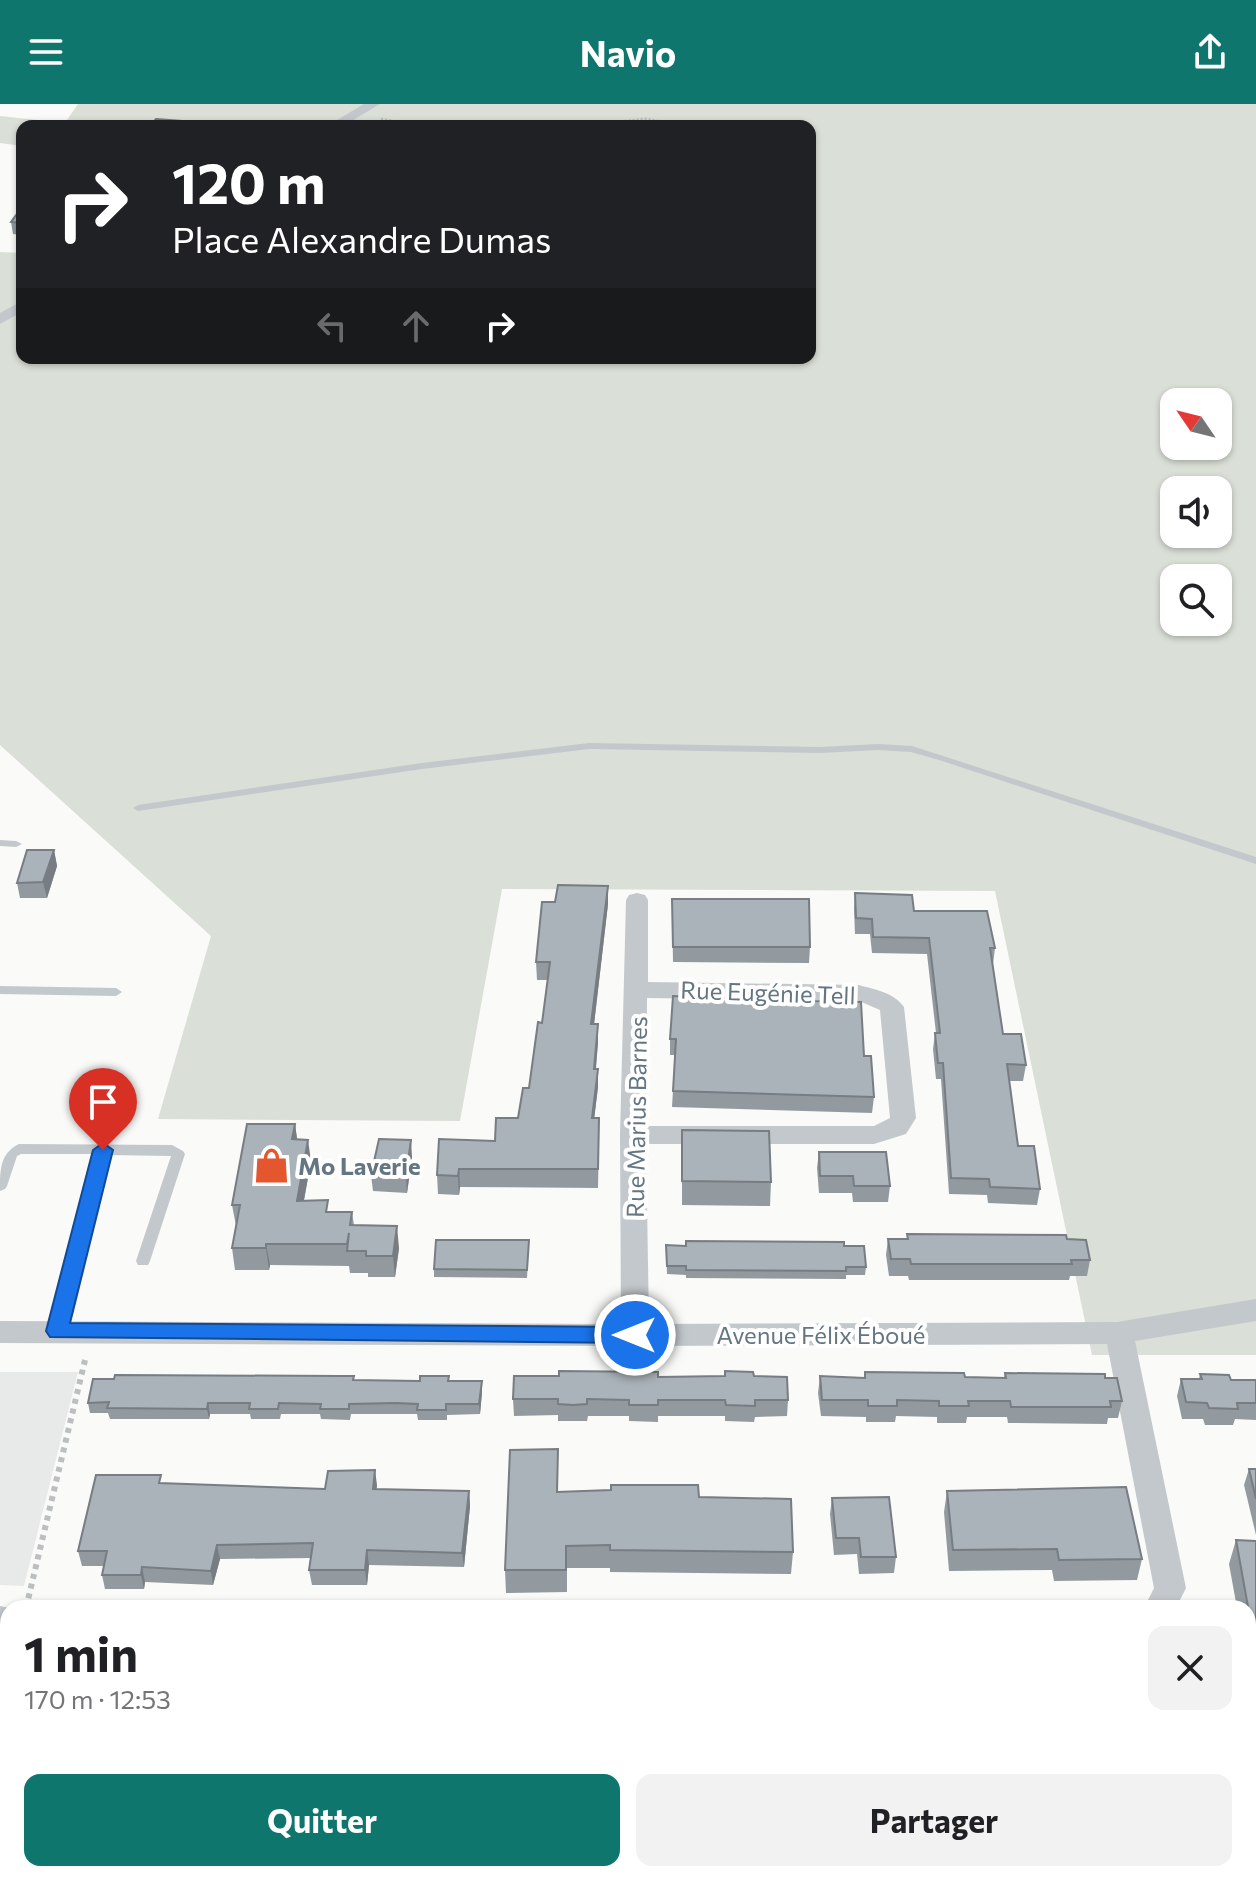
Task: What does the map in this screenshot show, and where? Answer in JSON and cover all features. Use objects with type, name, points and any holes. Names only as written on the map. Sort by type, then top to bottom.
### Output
[{"type":"street","points":[[346,120],[374,104]]},
{"type":"street","name":"Rue Marius Barnes","points":[[635,1335],[633,1135],[637,900]]},
{"type":"street","name":"Rue Eugénie Tell","points":[[633,1135],[874,1135],[897,1128],[903,1118],[892,1007],[879,998],[859,993],[637,990]]},
{"type":"street","name":"Avenue Félix Éboué","points":[[0,1332],[635,1335],[1117,1333],[1256,1310]]},
{"type":"street","points":[[1117,1333],[1124,1349],[1170,1588],[1164,1600]]},
{"type":"lane","points":[[138,808],[422,766],[589,746],[820,750],[878,747],[912,749],[943,758],[1256,861]]},
{"type":"lane","points":[[0,843],[16,844]]},
{"type":"lane","points":[[0,990],[116,992]]},
{"type":"lane","points":[[0,1186],[11,1153],[19,1149],[172,1150],[178,1154],[143,1261]]},
{"type":"lane","points":[[57,1331],[103,1150]]},
{"type":"path","points":[[352,117],[400,120]]},
{"type":"path","points":[[28,1600],[93,1331]]},
{"type":"shaded area","points":[[78,104],[1256,104],[1256,1355],[1092,1355],[995,891],[502,889],[460,1121],[158,1119],[211,936],[0,745],[0,252],[16,253],[16,364],[816,364],[816,120],[67,120]]},
{"type":"shaded area","points":[[0,116],[37,120],[16,120],[16,145],[0,143]]},
{"type":"shaded area","points":[[0,1372],[78,1372],[24,1586],[0,1585]]},
{"type":"building","points":[[27,850],[54,850],[43,882],[17,883]]},
{"type":"building","points":[[558,885],[608,886],[591,1024],[598,1024],[594,1069],[598,1069],[592,1118],[599,1118],[598,1169],[459,1169],[458,1176],[437,1175],[439,1139],[495,1141],[496,1118],[518,1118],[523,1088],[529,1088],[550,962],[536,962],[542,902],[555,902]]},
{"type":"building","points":[[855,893],[912,895],[914,911],[987,911],[995,948],[990,948],[1003,1034],[1021,1034],[1026,1065],[1007,1064],[1018,1146],[1034,1146],[1040,1189],[990,1187],[989,1179],[951,1178],[943,1063],[938,1063],[935,1033],[940,1033],[929,938],[873,937],[872,919],[856,918]]},
{"type":"building","points":[[672,899],[809,899],[810,947],[673,947]]},
{"type":"building","points":[[780,993],[812,994],[812,1001],[861,1002],[864,1056],[871,1056],[874,1097],[673,1091],[676,1039],[670,1039],[673,996],[780,1000]]},
{"type":"building","points":[[247,1124],[295,1124],[292,1139],[308,1140],[297,1201],[328,1200],[326,1212],[352,1212],[350,1225],[397,1226],[393,1256],[366,1256],[366,1251],[347,1251],[349,1233],[347,1244],[266,1244],[266,1248],[232,1248],[240,1205],[232,1205]]},
{"type":"building","points":[[682,1130],[769,1131],[771,1182],[682,1181]]},
{"type":"building","points":[[379,1139],[411,1140],[406,1176],[371,1175]]},
{"type":"building","points":[[819,1152],[886,1152],[890,1186],[854,1186],[853,1176],[820,1176]]},
{"type":"building","points":[[907,1234],[1066,1235],[1067,1239],[1086,1240],[1090,1260],[1071,1260],[1072,1264],[911,1264],[910,1259],[891,1259],[888,1239],[908,1239]]},
{"type":"building","points":[[436,1240],[529,1240],[527,1270],[434,1269]]},
{"type":"building","points":[[686,1241],[844,1242],[844,1246],[864,1246],[866,1267],[846,1267],[846,1271],[686,1270],[686,1266],[667,1266],[666,1245],[686,1246]]},
{"type":"building","points":[[559,1371],[658,1372],[658,1377],[725,1376],[725,1371],[753,1372],[754,1376],[787,1377],[788,1400],[755,1400],[755,1406],[726,1405],[725,1400],[658,1400],[658,1405],[629,1405],[629,1400],[587,1399],[587,1404],[573,1405],[558,1404],[558,1399],[513,1399],[514,1376],[559,1376]]},
{"type":"building","points":[[865,1372],[964,1373],[965,1377],[1006,1378],[1005,1373],[1105,1374],[1105,1378],[1117,1378],[1122,1401],[1110,1401],[1111,1407],[1011,1407],[1010,1401],[968,1401],[969,1406],[939,1406],[939,1401],[897,1400],[897,1406],[868,1406],[868,1400],[822,1400],[820,1376],[865,1378]]},
{"type":"building","points":[[1200,1374],[1229,1375],[1231,1380],[1256,1380],[1256,1403],[1237,1403],[1238,1409],[1209,1408],[1207,1403],[1186,1402],[1181,1379],[1202,1379]]},
{"type":"building","points":[[115,1375],[354,1376],[353,1380],[420,1381],[420,1376],[449,1376],[448,1381],[482,1381],[479,1404],[446,1404],[446,1410],[417,1410],[418,1404],[396,1403],[349,1404],[349,1409],[320,1409],[321,1404],[279,1403],[278,1409],[249,1409],[250,1403],[208,1403],[207,1409],[107,1408],[109,1402],[88,1403],[93,1379],[114,1379]]},
{"type":"building","points":[[558,1449],[557,1492],[611,1490],[611,1485],[698,1485],[699,1497],[791,1499],[793,1552],[610,1550],[610,1545],[566,1546],[566,1570],[505,1570],[510,1450]]},
{"type":"building","points":[[1249,1469],[1256,1469],[1256,1499]]},
{"type":"building","points":[[375,1470],[373,1489],[469,1491],[462,1553],[367,1550],[365,1570],[309,1570],[313,1543],[217,1545],[211,1571],[142,1567],[141,1575],[102,1575],[107,1551],[78,1551],[96,1475],[161,1475],[159,1483],[325,1489],[328,1471]]},
{"type":"building","points":[[1126,1487],[1142,1559],[1059,1560],[1057,1549],[953,1550],[947,1491]]},
{"type":"building","points":[[889,1497],[896,1557],[861,1557],[859,1538],[836,1538],[832,1498]]},
{"type":"building","points":[[1236,1540],[1256,1541],[1256,1600],[1247,1600]]},
{"type":"place","name":"Mo Laverie","points":[[272,1165]]},
{"type":"route","points":[[103,1150],[57,1331],[635,1335]]}]
